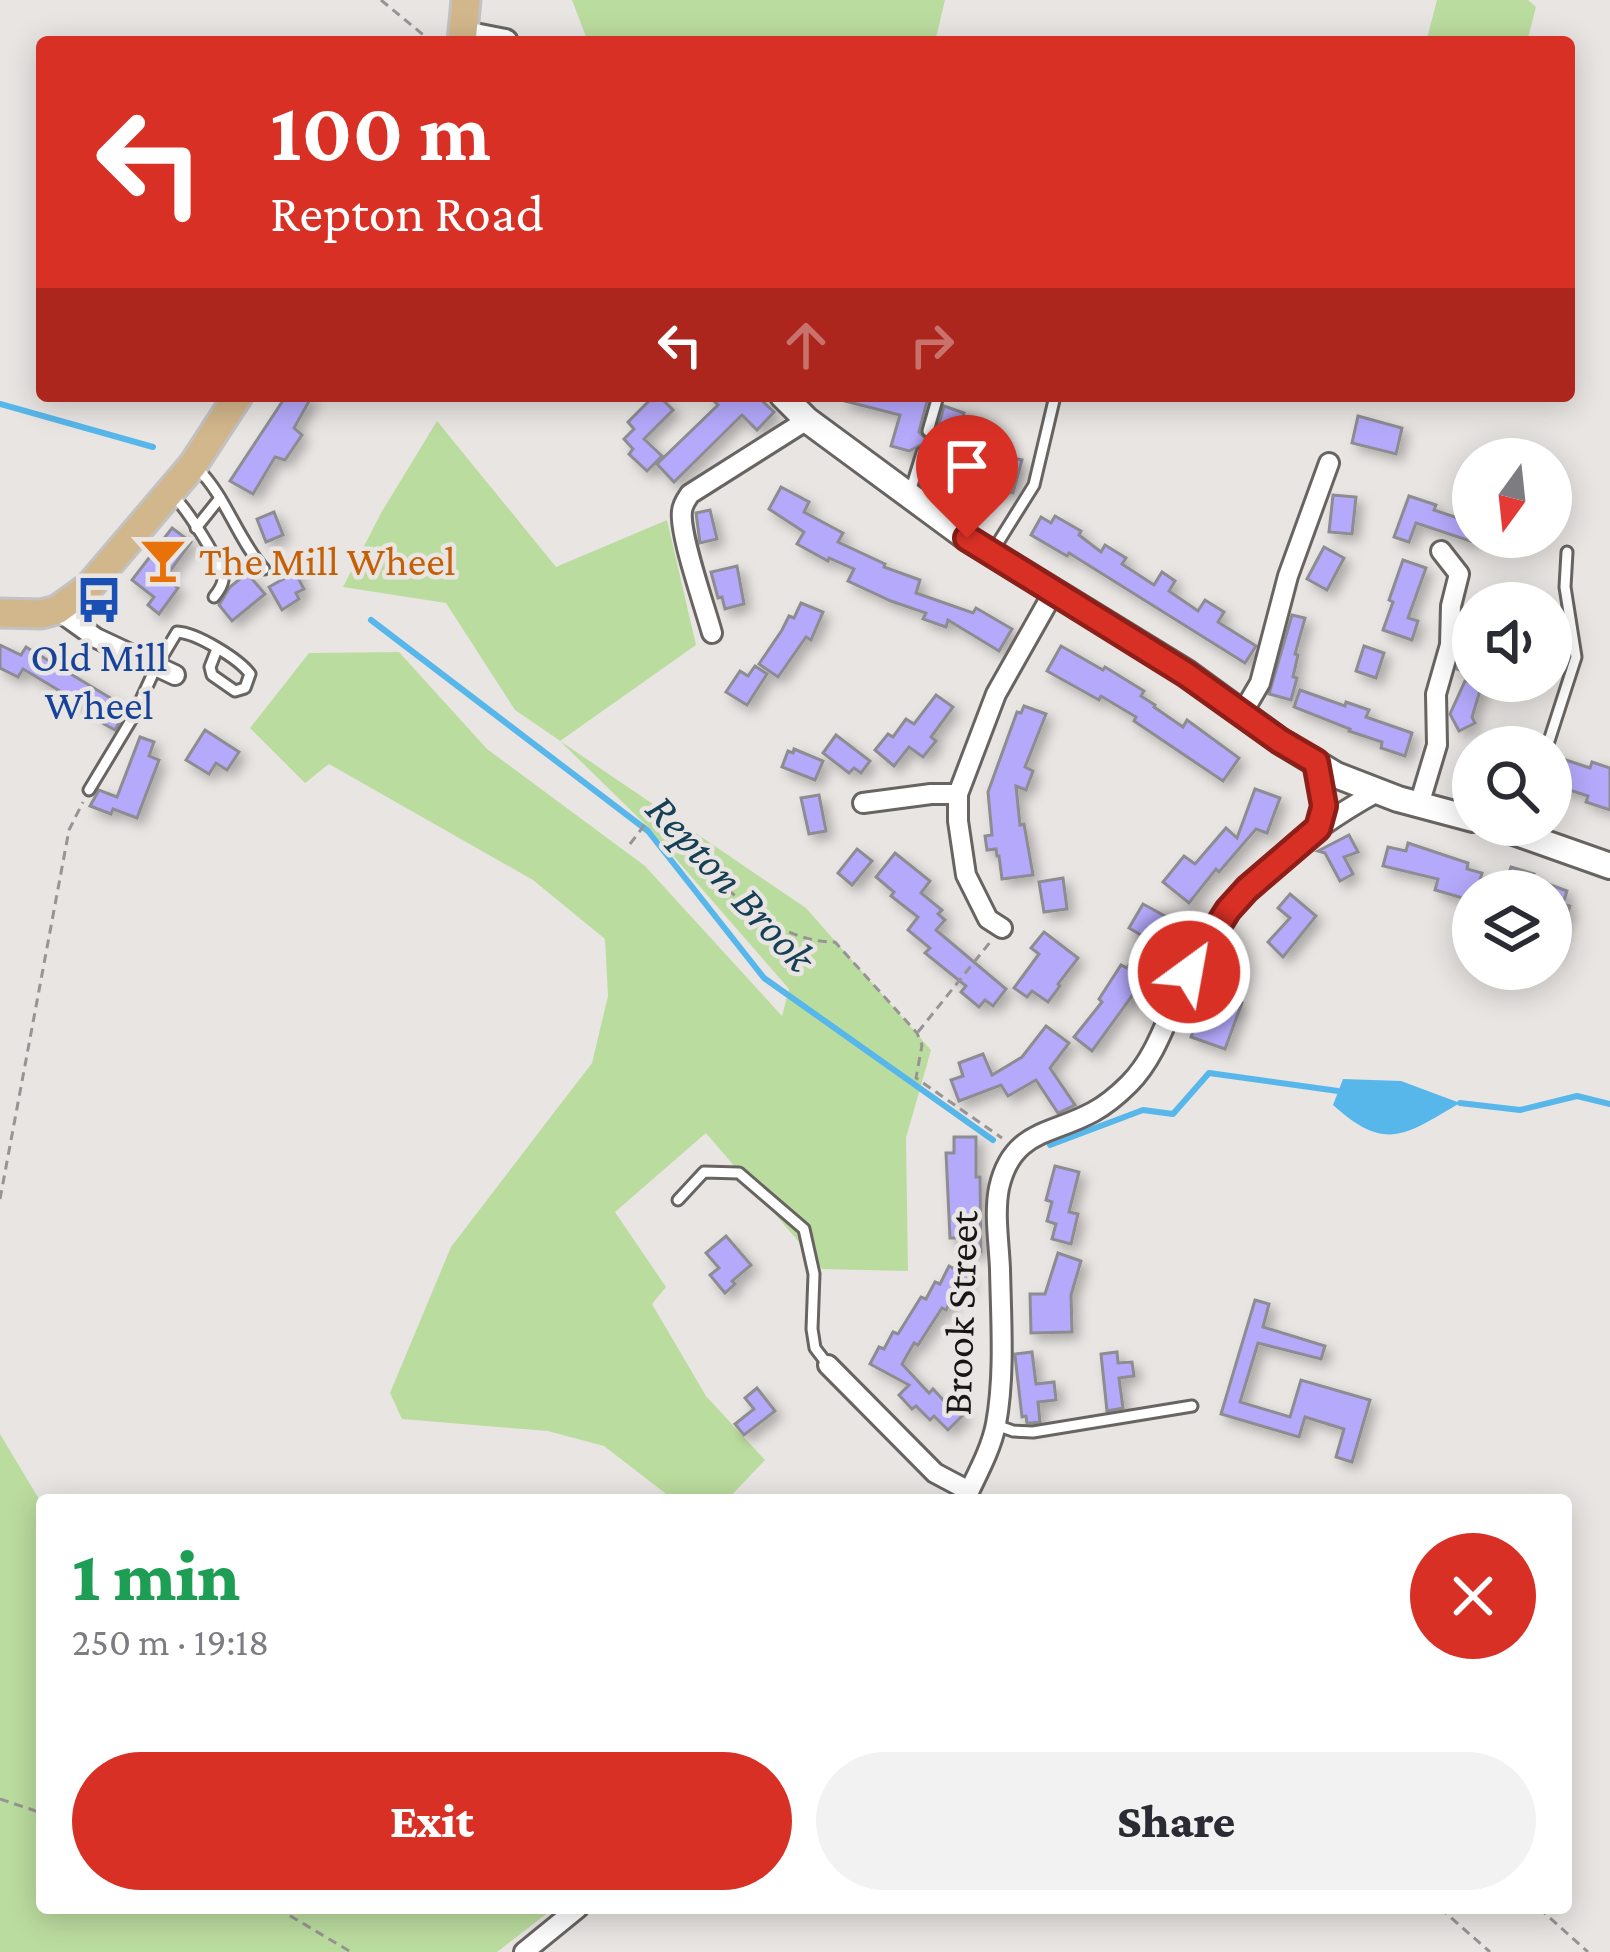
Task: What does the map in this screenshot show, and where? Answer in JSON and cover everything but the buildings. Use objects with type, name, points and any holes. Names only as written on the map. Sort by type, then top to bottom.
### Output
[{"type":"main road","points":[[463,36],[466,0]]},
{"type":"main road","points":[[0,613],[22,616],[57,610],[89,587],[193,465],[234,402]]},
{"type":"street","points":[[789,402],[909,498],[1186,674],[1336,776],[1452,814]]},
{"type":"street","points":[[712,633],[689,552],[682,506],[690,494],[807,420]]},
{"type":"street","points":[[1243,712],[1260,683],[1288,576],[1329,463]]},
{"type":"street","points":[[1419,805],[1436,745],[1436,694],[1450,645],[1451,606],[1459,574],[1441,550]]},
{"type":"street","points":[[1002,928],[988,919],[966,875],[958,794],[997,694],[1053,593]]},
{"type":"street","points":[[57,610],[96,638],[165,671]]},
{"type":"street","points":[[1316,762],[1324,806],[1318,828]]},
{"type":"street","points":[[1018,1149],[1033,1136],[1092,1112],[1130,1083],[1156,1045],[1189,972],[1228,910],[1318,828],[1377,792]]},
{"type":"street","points":[[863,803],[958,794]]},
{"type":"street","points":[[1559,846],[1610,866]]},
{"type":"street","name":"Brook Street","points":[[968,1494],[995,1425],[1001,1323],[997,1210],[1007,1163],[1018,1149]]},
{"type":"street","points":[[828,1365],[935,1473],[964,1494]]},
{"type":"street","points":[[524,1952],[571,1914]]},
{"type":"lane","points":[[928,431],[936,402]]},
{"type":"lane","points":[[991,554],[1034,484],[1054,402]]},
{"type":"lane","points":[[909,498],[922,453]]},
{"type":"lane","points":[[193,465],[211,482],[243,543],[264,568]]},
{"type":"lane","points":[[170,494],[186,508],[223,577],[214,597]]},
{"type":"lane","points":[[196,528],[220,498]]},
{"type":"lane","points":[[1554,726],[1576,657],[1565,587],[1567,558]]},
{"type":"lane","points":[[89,790],[165,671],[177,632],[188,633],[217,650],[249,670],[242,691],[212,675],[217,650]]},
{"type":"lane","points":[[678,1200],[704,1172],[739,1173],[804,1229],[814,1274],[815,1348],[828,1365]]},
{"type":"lane","points":[[995,1425],[1033,1432],[1192,1406]]},
{"type":"path","points":[[381,0],[425,36]]},
{"type":"path","points":[[0,1199],[69,830],[89,790]]},
{"type":"path","points":[[630,844],[656,810],[749,911],[813,942],[835,942],[917,1034],[922,1045],[916,1078],[1018,1149]]},
{"type":"path","points":[[917,1034],[1002,928]]},
{"type":"path","points":[[0,1798],[36,1811]]},
{"type":"path","points":[[287,1914],[351,1952]]},
{"type":"path","points":[[1447,1914],[1490,1952]]},
{"type":"path","points":[[1546,1914],[1588,1952]]},
{"type":"green space","points":[[572,0],[945,0],[936,36],[586,36]]},
{"type":"green space","points":[[1437,0],[1528,0],[1536,7],[1529,36],[1428,36]]},
{"type":"green space","points":[[437,421],[556,567],[667,520],[696,645],[560,741],[515,710],[446,603],[343,587]]},
{"type":"green space","points":[[399,652],[487,749],[645,866],[782,1016],[789,989],[649,828],[560,741],[806,908],[931,1050],[906,1138],[908,1271],[822,1269],[706,1133],[615,1212],[666,1287],[652,1304],[706,1396],[765,1460],[733,1494],[666,1494],[604,1446],[548,1431],[402,1419],[390,1393],[451,1247],[592,1063],[608,996],[605,939],[533,880],[329,764],[305,783],[250,728],[309,653]]},
{"type":"green space","points":[[0,1434],[36,1494],[36,1914],[546,1914],[497,1952],[0,1952]]},
{"type":"water","points":[[1343,1079],[1401,1081],[1460,1103],[1410,1130],[1382,1134],[1351,1120],[1333,1105]]},
{"type":"waterway","name":"Repton Brook","points":[[0,404],[153,447]]},
{"type":"waterway","name":"Repton Brook","points":[[371,620],[648,831],[764,978],[993,1140]]},
{"type":"waterway","name":"Repton Brook","points":[[1050,1145],[1143,1110],[1173,1114],[1209,1073],[1338,1091]]},
{"type":"waterway","name":"Repton Brook","points":[[1460,1103],[1520,1110],[1577,1096],[1610,1104]]},
{"type":"place","name":"The Mill Wheel","points":[[163,560]]},
{"type":"place","name":"Old Mill Wheel","points":[[99,600]]},
{"type":"route","points":[[967,538],[1186,674],[1316,762],[1324,806],[1318,828],[1228,910],[1189,972]]}]
